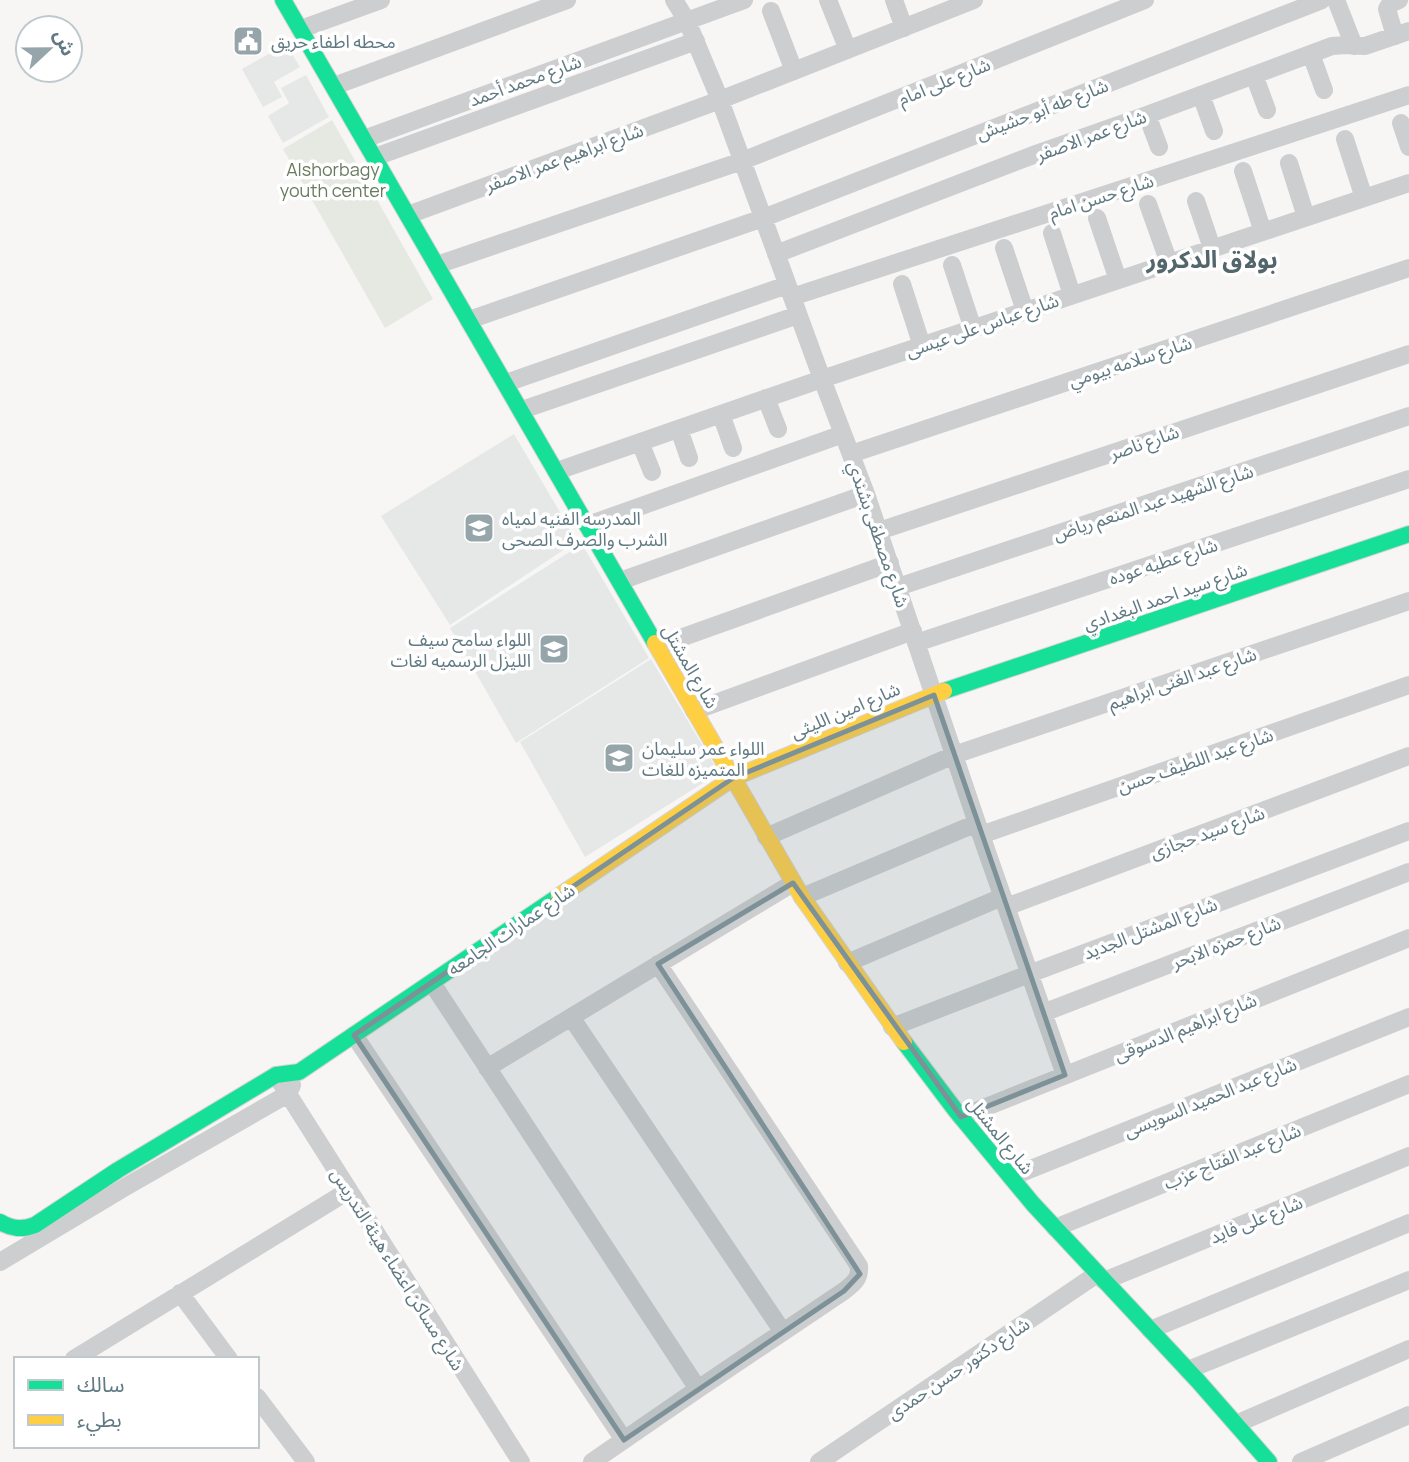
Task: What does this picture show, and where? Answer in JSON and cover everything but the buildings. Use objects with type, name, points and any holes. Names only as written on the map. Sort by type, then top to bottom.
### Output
[{"type":"street","name":"شارع المشتل","points":[[283,0],[658,646],[694,710],[728,782],[847,963],[892,1027],[1011,1177],[1269,1462]]},
{"type":"street","points":[[300,29],[381,0]]},
{"type":"street","points":[[334,86],[567,0]]},
{"type":"street","name":"شارع مصطفى بشندي","points":[[674,0],[687,21],[720,100],[866,494],[1028,974],[1065,1075]]},
{"type":"street","name":"شارع محمد أحمد","points":[[364,138],[744,0]]},
{"type":"street","points":[[828,0],[848,50]]},
{"type":"street","points":[[894,0],[904,28]]},
{"type":"street","name":"شارع على امام","points":[[437,264],[742,161],[1145,0]]},
{"type":"street","name":"شارع طه أبو حشيش","points":[[470,320],[763,218],[1322,0]]},
{"type":"street","points":[[1336,0],[1354,46]]},
{"type":"street","points":[[1399,0],[1390,4],[1387,9],[1402,33]]},
{"type":"street","name":"شارع ابراهيم عمر الاصفر","points":[[408,215],[720,100],[963,2]]},
{"type":"street","points":[[771,11],[794,71]]},
{"type":"street","name":"شارع عمر الاصفر","points":[[776,254],[1036,154],[1311,54],[1339,45],[1365,46],[1402,33]]},
{"type":"street","points":[[375,157],[696,41]]},
{"type":"street","points":[[1311,54],[1324,90]]},
{"type":"street","points":[[1254,75],[1267,110]]},
{"type":"street","points":[[1201,95],[1214,131]]},
{"type":"street","name":"شارع حسن امام","points":[[506,383],[1409,95]]},
{"type":"street","points":[[1147,115],[1159,147]]},
{"type":"street","points":[[1401,123],[1409,147]]},
{"type":"street","points":[[1345,139],[1364,198]]},
{"type":"street","points":[[1289,163],[1306,217]]},
{"type":"street","points":[[1243,171],[1263,232]]},
{"type":"street","name":"شارع عباس على عيسى","points":[[557,471],[822,379],[1409,183]]},
{"type":"street","points":[[1196,201],[1212,248]]},
{"type":"street","points":[[1148,204],[1169,263]]},
{"type":"street","points":[[1097,218],[1118,280]]},
{"type":"street","points":[[1052,233],[1072,295]]},
{"type":"street","points":[[1004,248],[1025,311]]},
{"type":"street","points":[[952,265],[972,329]]},
{"type":"street","name":"شارع سلامه بيومي","points":[[851,454],[1409,268]]},
{"type":"street","points":[[902,284],[922,346]]},
{"type":"street","points":[[522,410],[798,315]]},
{"type":"street","name":"شارع ناصر","points":[[879,531],[1409,354]]},
{"type":"street","points":[[766,398],[778,429]]},
{"type":"street","points":[[721,414],[733,448]]},
{"type":"street","name":"شارع الشهيد عبد المنعم رياض","points":[[898,587],[1409,416]]},
{"type":"street","points":[[679,429],[689,458]]},
{"type":"street","points":[[588,525],[843,434]]},
{"type":"street","points":[[640,442],[652,472]]},
{"type":"street","name":"شارع عطيه عوده","points":[[694,710],[1409,479]]},
{"type":"street","points":[[620,581],[866,494]]},
{"type":"street","name":"شارع سيد احمد البغدادي","points":[[934,695],[1409,534]]},
{"type":"street","points":[[658,646],[890,563]]},
{"type":"street","name":"شارع عبد الغنى ابراهيم","points":[[766,837],[954,755],[1409,601]]},
{"type":"street","name":"شارع عبد اللطيف حسن","points":[[487,1068],[658,964],[798,890],[1409,685]]},
{"type":"street","name":"شارع امين الليثى","points":[[728,782],[934,695]]},
{"type":"street","name":"شارع سيد حجازى","points":[[847,963],[1004,902],[1409,756]]},
{"type":"street","name":"شارع عمارات الجامعه","points":[[0,1222],[15,1229],[34,1225],[118,1170],[276,1075],[299,1072],[728,782]]},
{"type":"street","name":"شارع المشتل الجديد","points":[[892,1027],[1409,831]]},
{"type":"street","name":"شارع حمزه الابحر","points":[[1043,1013],[1409,872]]},
{"type":"street","name":"شارع ابراهيم الدسوقى","points":[[961,1117],[1409,938]]},
{"type":"street","points":[[592,1462],[854,1283],[860,1274],[859,1266],[658,964]]},
{"type":"street","points":[[432,982],[698,1389]]},
{"type":"street","points":[[571,1017],[783,1332]]},
{"type":"street","name":"شارع عبد الحميد السويسى","points":[[1011,1177],[1409,1017]]},
{"type":"street","points":[[354,1035],[624,1440]]},
{"type":"street","name":"شارع عمارات الجامعه","points":[[288,1094],[299,1072]]},
{"type":"street","name":"شارع مساكن اعضاء هيئة التدريس","points":[[276,1075],[521,1462]]},
{"type":"street","name":"شارع عبد الفتاح عزب","points":[[1055,1228],[1409,1084]]},
{"type":"street","points":[[0,1262],[288,1094]]},
{"type":"street","name":"شارع على فايد","points":[[1101,1278],[1409,1156]]},
{"type":"street","points":[[77,1357],[348,1191]]},
{"type":"street","points":[[1150,1330],[1409,1223]]},
{"type":"street","name":"شارع دكتور حسن حمدى","points":[[819,1462],[1101,1278]]},
{"type":"street","points":[[1188,1370],[1409,1280]]},
{"type":"street","points":[[180,1293],[228,1357]]},
{"type":"street","points":[[1236,1424],[1409,1349]]},
{"type":"street","points":[[259,1400],[306,1462]]},
{"type":"street","points":[[1301,1462],[1409,1415]]},
{"type":"highlighted area","points":[[934,695],[1065,1075],[961,1117],[793,883],[658,964],[860,1274],[844,1291],[624,1440],[354,1035],[733,778]]},
{"type":"shaded area","points":[[286,44],[300,67],[274,82],[282,97],[263,107],[242,69]]},
{"type":"shaded area","points":[[306,75],[329,117],[283,143],[268,116],[289,103],[281,88]]},
{"type":"shaded area","name":"المدرسه الفنيه لمياه الشرب والصرف الصحى","points":[[514,434],[577,541],[450,625],[381,516]]},
{"type":"shaded area","name":"اللواء سامح سيف الليزل الرسميه لغات","points":[[582,544],[649,658],[516,743],[450,628]]},
{"type":"shaded area","name":"اللواء عمر سليمان المتميزه للغات","points":[[651,659],[719,773],[585,857],[520,742]]},
{"type":"green space","name":"Alshorbagy youth center","points":[[332,120],[433,299],[385,328],[283,149]]},
{"type":"traffic: fast","points":[[283,0],[655,643]]},
{"type":"traffic: fast","points":[[944,691],[1409,534]]},
{"type":"traffic: fast","points":[[0,1222],[17,1228],[35,1225],[118,1170],[276,1075],[299,1072],[559,896]]},
{"type":"traffic: fast","points":[[904,1042],[956,1111],[1033,1204],[1198,1381],[1269,1462]]},
{"type":"traffic: slow","points":[[655,643],[802,897],[904,1042]]},
{"type":"traffic: slow","points":[[559,896],[733,778],[944,691]]},
{"type":"place","name":"محطه اطفاء حريق","points":[[248,41]]},
{"type":"place","name":"المدرسه الفنيه لمياه الشرب والصرف الصحى","points":[[479,528]]},
{"type":"place","name":"اللواء سامح سيف الليزل الرسميه لغات","points":[[554,649]]},
{"type":"place","name":"اللواء عمر سليمان المتميزه للغات","points":[[619,758]]},
{"type":"district","name":"بولاق الدكرور","points":[[1212,258]]}]
